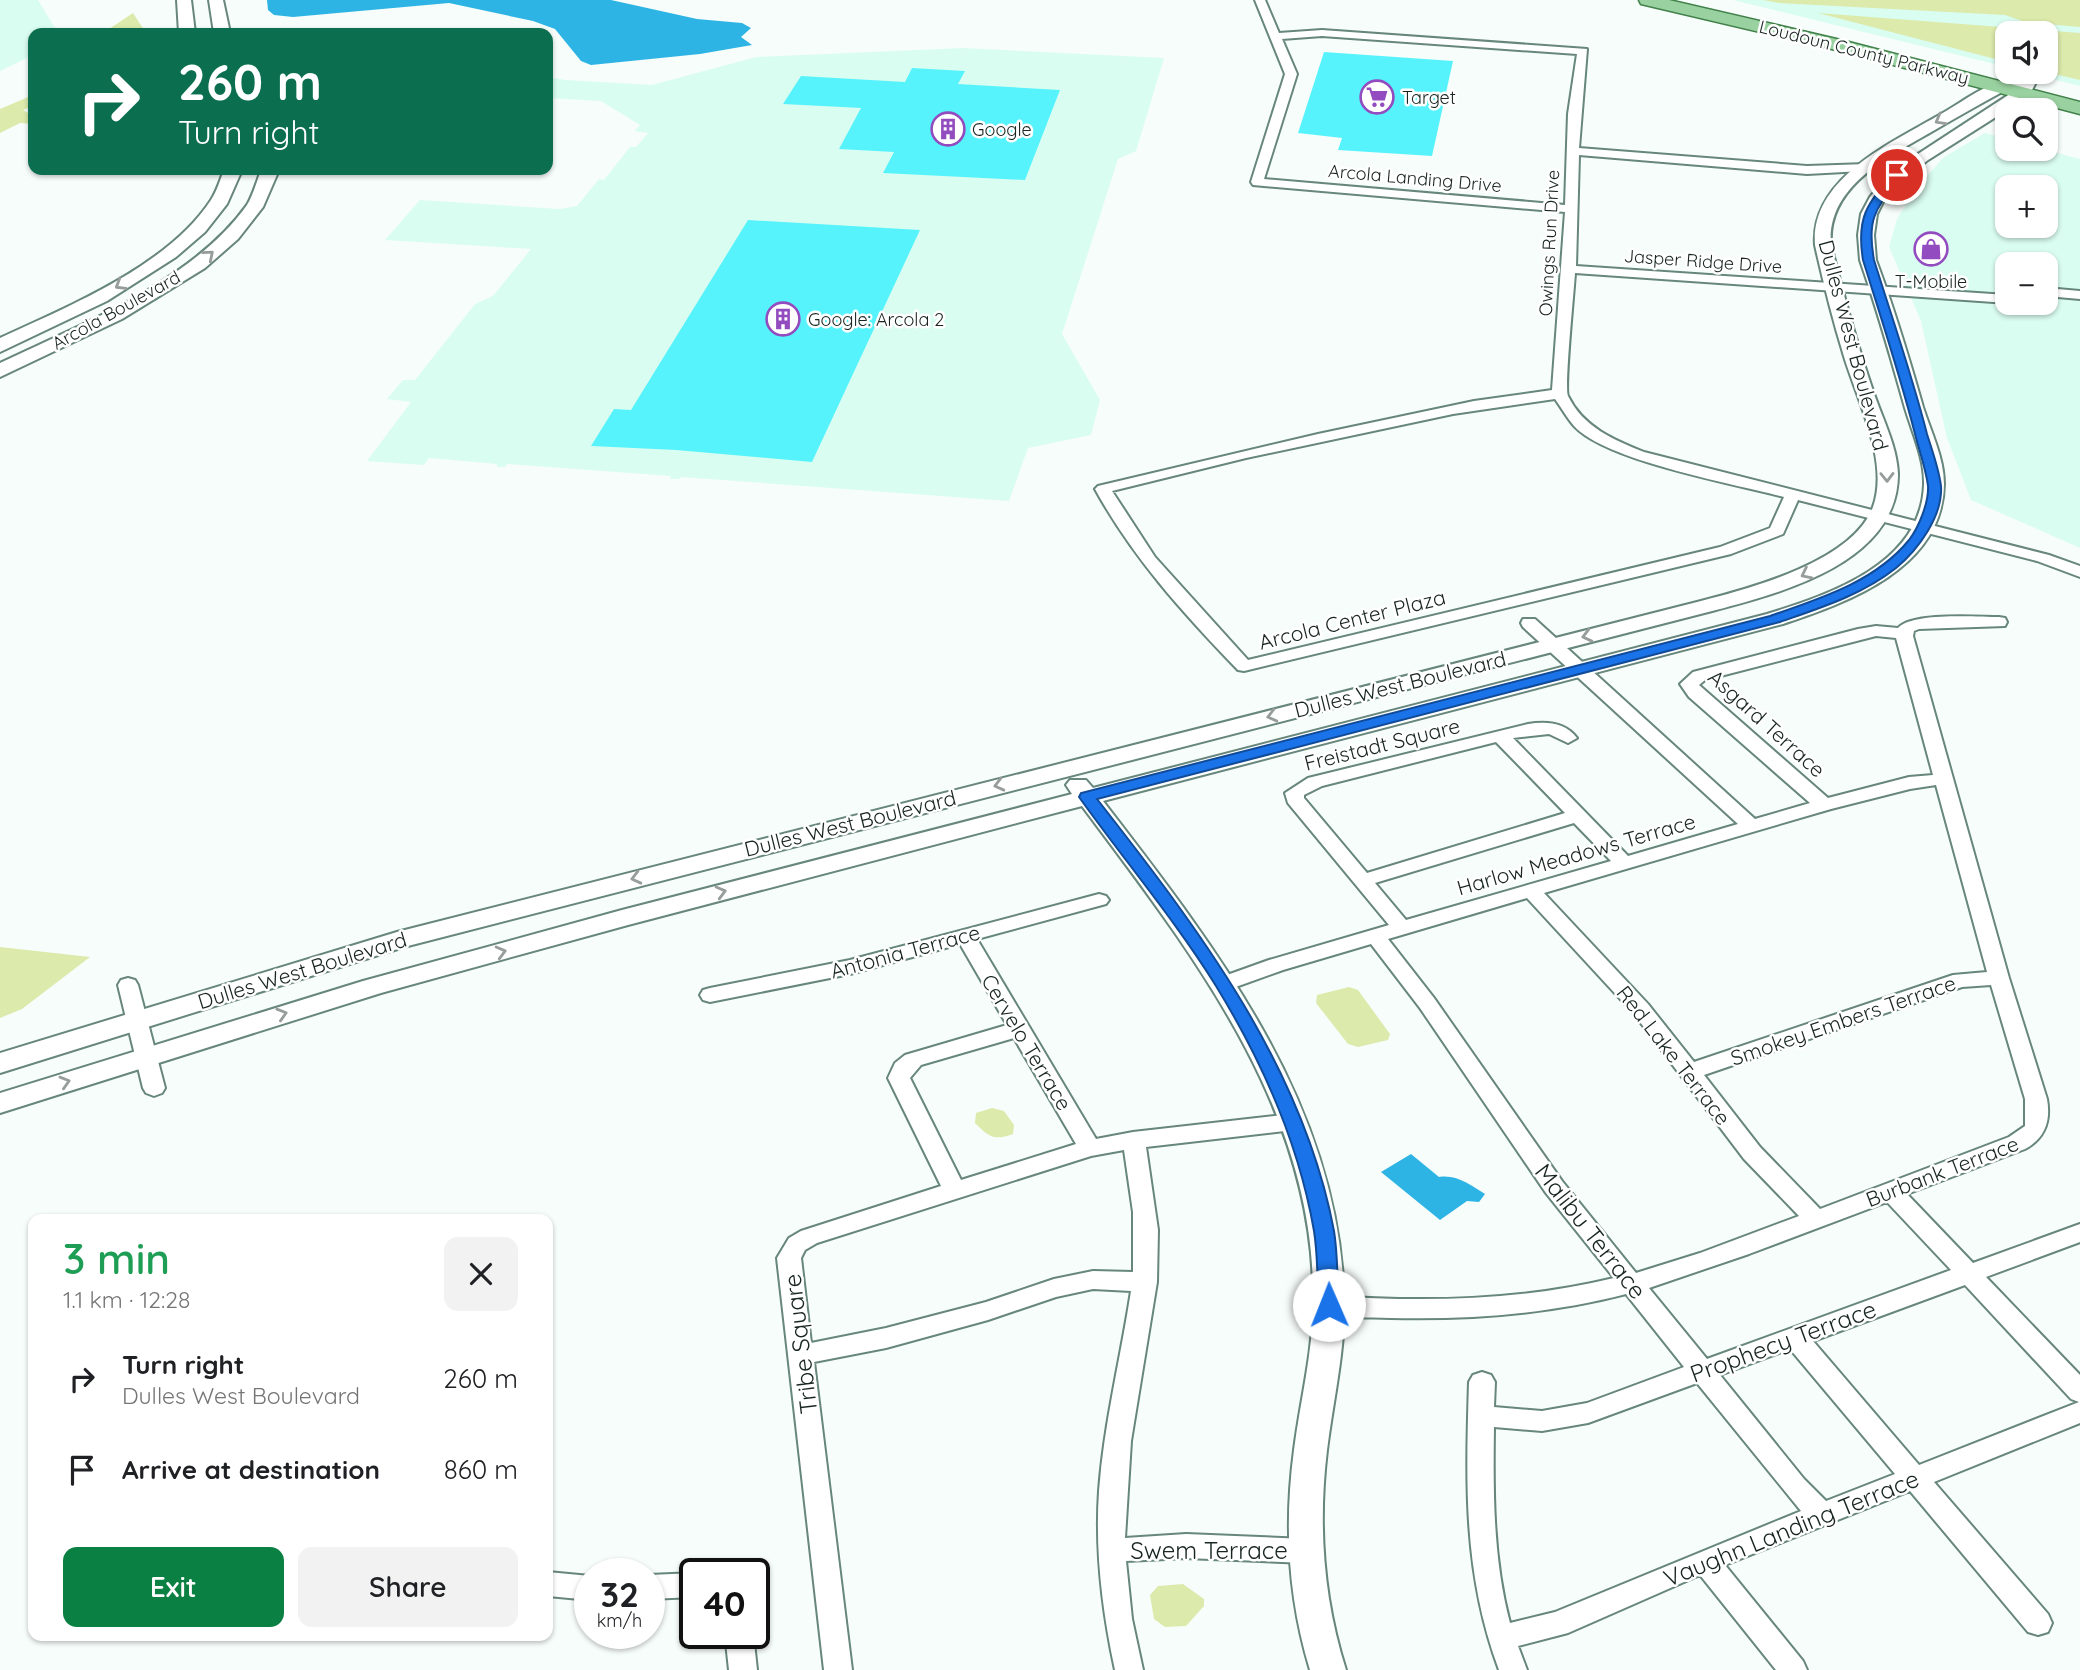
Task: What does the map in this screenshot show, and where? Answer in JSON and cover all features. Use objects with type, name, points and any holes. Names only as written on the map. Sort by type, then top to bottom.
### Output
[{"type":"main road","points":[[184,0],[187,28]]},
{"type":"main road","points":[[216,0],[221,28]]},
{"type":"main road","name":"Loudoun County Parkway","points":[[1647,0],[1792,33],[2000,87],[2026,88]]},
{"type":"main road","name":"Loudoun County Parkway","points":[[1691,0],[1867,40],[2079,104]]},
{"type":"main road","points":[[2058,104],[2079,104]]},
{"type":"main road","name":"Arcola Boulevard","points":[[0,346],[109,292],[160,259],[214,210],[229,186],[232,175]]},
{"type":"main road","name":"Arcola Boulevard","points":[[0,371],[128,307],[198,264],[222,244],[256,205],[267,186],[269,175]]},
{"type":"street","points":[[1260,0],[1276,36]]},
{"type":"street","name":"Owings Run Drive","points":[[1276,36],[1322,33],[1583,51],[1574,114],[1569,264],[1559,394]]},
{"type":"street","name":"Arcola Landing Drive","points":[[1276,36],[1291,78],[1258,182],[1570,209]]},
{"type":"street","name":"Dulles West Boulevard","points":[[0,1063],[397,940],[1790,582],[1838,557],[1868,531],[1878,515],[1887,490],[1888,469],[1822,245],[1822,232],[1830,207],[1863,167],[2000,87]]},
{"type":"street","name":"Dulles West Boulevard","points":[[2012,98],[2026,88]]},
{"type":"street","name":"Dulles West Boulevard","points":[[0,1102],[476,958],[1815,607],[1860,586],[1891,565],[1915,541],[1933,502],[1933,474],[1868,260],[1864,236],[1868,214],[1877,196],[1907,167],[1995,110]]},
{"type":"street","points":[[1573,151],[1807,170],[1863,167]]},
{"type":"street","points":[[1807,170],[1845,186]]},
{"type":"street","name":"Jasper Ridge Drive","points":[[1569,264],[1878,287]]},
{"type":"street","points":[[1878,287],[1995,290]]},
{"type":"street","points":[[1878,287],[1995,298]]},
{"type":"street","points":[[2058,293],[2080,295]]},
{"type":"street","points":[[2058,302],[2080,303]]},
{"type":"street","points":[[1559,394],[1580,424],[1611,444],[1651,458],[2042,558],[2080,572]]},
{"type":"street","name":"Arcola Center Plaza","points":[[1559,394],[1522,396],[1339,433],[1195,464],[1103,489],[1122,524],[1170,588],[1244,667],[1725,551],[1777,531],[1793,494]]},
{"type":"street","points":[[1529,622],[1752,827]]},
{"type":"street","points":[[1904,634],[1907,628],[1917,624],[1999,622]]},
{"type":"street","name":"Asgard Terrace","points":[[1824,805],[1695,693],[1689,686],[1690,682],[1699,676],[1858,634],[1876,631],[1904,634]]},
{"type":"street","name":"Burbank Terrace","points":[[1329,1305],[1402,1311],[1473,1309],[1547,1301],[1630,1283],[1728,1253],[2026,1139],[2038,1124],[2040,1113],[1999,978],[1904,634]]},
{"type":"street","name":"Freistadt Square","points":[[1402,928],[1295,799],[1294,793],[1315,782],[1541,728],[1558,730],[1568,738]]},
{"type":"street","points":[[1501,737],[1625,864]]},
{"type":"street","points":[[1065,768],[1131,853],[1223,984],[1257,1042],[1305,1154],[1324,1233],[1329,1305],[1306,1497],[1306,1551],[1322,1653],[1328,1670]]},
{"type":"street","name":"Harlow Meadows Terrace","points":[[1223,984],[1375,936],[1824,805],[1909,783],[1943,779]]},
{"type":"street","points":[[1364,880],[1579,815]]},
{"type":"street","name":"Red Lake Terrace","points":[[1531,891],[1641,1009],[1752,1153],[1816,1219]]},
{"type":"street","name":"Antonia Terrace","points":[[710,995],[850,967],[1099,900]]},
{"type":"street","name":"Cervelo Terrace","points":[[965,936],[1090,1148]]},
{"type":"street","name":"Malibu Terrace","points":[[1375,936],[1427,1003],[1554,1187],[1795,1488],[1822,1515]]},
{"type":"street","name":"Smokey Embers Terrace","points":[[1689,1072],[1960,981],[1999,978]]},
{"type":"street","points":[[128,985],[154,1088]]},
{"type":"street","points":[[955,1191],[899,1078],[903,1068],[913,1060],[1019,1029]]},
{"type":"street","name":"Tribe Square","points":[[838,1670],[789,1258],[797,1244],[809,1237],[1090,1148],[1133,1140],[1293,1122]]},
{"type":"street","points":[[1129,1670],[1120,1633],[1111,1550],[1115,1464],[1145,1282],[1146,1230],[1133,1140]]},
{"type":"street","points":[[1891,1191],[2080,1392]]},
{"type":"street","name":"Prophecy Terrace","points":[[1482,1416],[1542,1421],[1588,1413],[2080,1233]]},
{"type":"street","points":[[801,1355],[886,1338],[988,1311],[1054,1288],[1093,1280],[1145,1282]]},
{"type":"street","points":[[1794,1336],[2038,1623]]},
{"type":"street","points":[[1482,1382],[1480,1531],[1490,1603],[1513,1670]]},
{"type":"street","name":"Vaughn Landing Terrace","points":[[1501,1638],[1558,1624],[1705,1561],[2080,1412]]},
{"type":"street","name":"Swem Terrace","points":[[1111,1550],[1186,1546],[1306,1551]]},
{"type":"street","points":[[1705,1561],[1793,1670]]},
{"type":"street","points":[[553,1584],[574,1586]]},
{"type":"street","points":[[741,1649],[743,1670]]},
{"type":"shaded area","points":[[0,0],[38,0],[55,28],[28,28],[28,57],[0,71]]},
{"type":"shaded area","points":[[1733,0],[2080,0],[2080,86],[2058,80],[2058,21],[1995,21],[1995,64]]},
{"type":"shaded area","points":[[963,48],[1164,58],[1136,151],[1118,159],[1062,334],[1100,400],[1091,435],[1028,448],[1009,501],[681,477],[670,479],[671,476],[507,464],[505,467],[497,467],[497,464],[429,458],[424,465],[367,461],[411,402],[387,399],[403,380],[415,380],[475,304],[493,296],[531,249],[385,240],[420,200],[560,209],[577,206],[599,179],[604,180],[630,147],[636,147],[648,133],[635,131],[640,125],[601,101],[553,98],[553,78],[652,85],[756,57]]},
{"type":"shaded area","points":[[1985,133],[1995,136],[1995,161],[2058,161],[2058,153],[2080,159],[2080,548],[1971,500],[1947,438],[1921,321],[1889,247],[1897,219],[1918,186],[1944,157]]},
{"type":"green space","points":[[1763,0],[2080,0],[2080,27],[2058,25],[2058,21],[2022,21],[2005,15]]},
{"type":"green space","points":[[133,13],[143,28],[110,28]]},
{"type":"green space","points":[[1818,13],[1995,27],[1995,59]]},
{"type":"green space","points":[[2058,31],[2080,33],[2080,80],[2058,75]]},
{"type":"green space","points":[[28,97],[28,108],[23,110],[28,113],[28,124],[20,123],[0,133],[0,109]]},
{"type":"green space","points":[[0,947],[90,957],[22,1009],[0,1018]]},
{"type":"green space","points":[[1349,987],[1358,990],[1390,1034],[1388,1040],[1358,1047],[1348,1044],[1316,1003],[1317,995]]},
{"type":"green space","points":[[992,1108],[1004,1111],[1014,1125],[1013,1134],[992,1136],[975,1123],[976,1113]]},
{"type":"green space","points":[[1183,1584],[1204,1599],[1204,1606],[1186,1626],[1165,1627],[1154,1619],[1150,1595],[1158,1586]]},
{"type":"water","points":[[267,0],[611,0],[697,19],[742,23],[751,28],[741,37],[752,45],[700,54],[591,65],[581,61],[553,28],[533,21],[449,3],[293,17],[274,15],[268,10]]},
{"type":"water","points":[[1411,1154],[1439,1177],[1457,1179],[1485,1194],[1479,1202],[1467,1201],[1440,1220],[1381,1172]]},
{"type":"building","name":"Target","points":[[1324,52],[1453,61],[1432,156],[1338,150],[1342,138],[1298,133]]},
{"type":"building","name":"Google","points":[[912,68],[965,71],[958,84],[1060,90],[1025,180],[883,173],[894,152],[839,149],[861,108],[783,104],[801,76],[905,82]]},
{"type":"building","name":"Google: Arcola 2","points":[[748,220],[920,230],[812,462],[676,450],[591,446],[614,409],[631,410]]},
{"type":"place","name":"Target","points":[[1377,97]]},
{"type":"place","name":"Google","points":[[948,129]]},
{"type":"place","name":"T-Mobile","points":[[1931,249]]},
{"type":"place","name":"Google: Arcola 2","points":[[783,319]]},
{"type":"route","points":[[1329,1305],[1324,1233],[1315,1191],[1305,1154],[1274,1076],[1223,984],[1131,853],[1087,797],[1775,619],[1841,596],[1891,565],[1915,541],[1923,527],[1933,502],[1934,486],[1933,474],[1883,300],[1868,260],[1864,236],[1868,214],[1877,196],[1897,175]]}]
